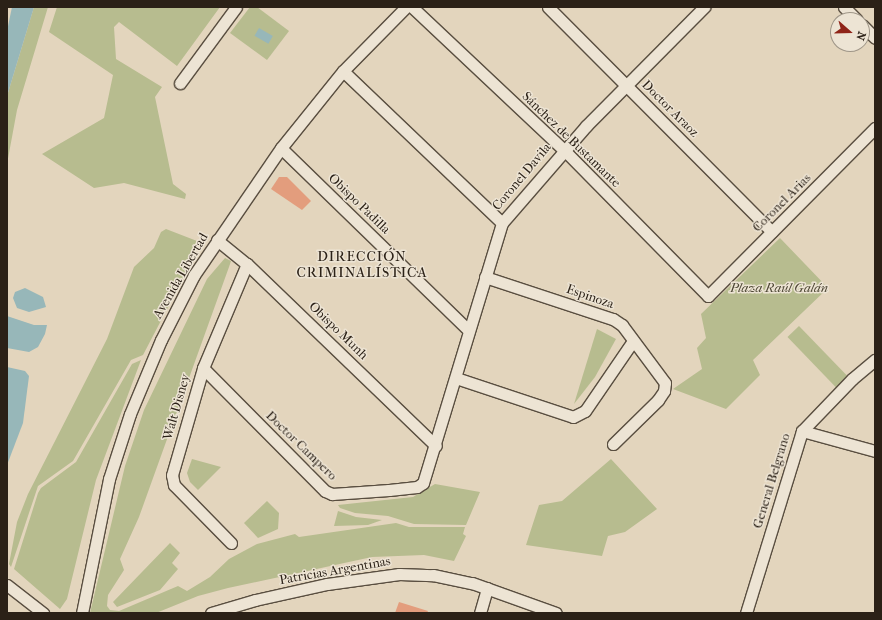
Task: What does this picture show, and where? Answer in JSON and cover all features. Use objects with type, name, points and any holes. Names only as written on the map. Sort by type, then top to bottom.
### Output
[{"type":"street","points":[[180,83],[236,7]]},
{"type":"street","name":"Avenida Libertad","points":[[82,613],[109,479],[130,414],[161,340],[194,275],[281,148],[343,71],[406,7]]},
{"type":"street","name":"Sánchez de Bustamante","points":[[412,7],[564,150],[708,296]]},
{"type":"street","name":"Doctor Araoz","points":[[548,7],[772,232]]},
{"type":"street","name":"Coronel Davila","points":[[423,483],[436,446],[502,224],[564,150],[704,7]]},
{"type":"street","points":[[343,71],[502,224]]},
{"type":"street","name":"Coronel Arias","points":[[708,296],[875,128]]},
{"type":"street","name":"Obispo Padilla","points":[[281,148],[469,331]]},
{"type":"street","name":"Obispo Munh","points":[[217,240],[246,264],[436,446]]},
{"type":"street","name":"Walt Disney","points":[[231,543],[174,485],[172,475],[203,368],[246,264]]},
{"type":"street","name":"Espinoza","points":[[485,277],[613,319],[622,325],[665,383],[664,391],[658,400],[613,444]]},
{"type":"street","points":[[456,378],[573,417],[585,411],[633,341]]},
{"type":"street","name":"General Belgrano","points":[[746,613],[802,431],[835,396],[875,360]]},
{"type":"street","name":"Doctor Campero","points":[[203,368],[325,491],[332,494],[389,490],[417,487],[423,483]]},
{"type":"street","points":[[802,431],[875,451]]},
{"type":"street","name":"Patricias Argentinas","points":[[211,613],[254,600],[327,584],[399,574],[453,578],[487,588],[556,613]]},
{"type":"street","points":[[7,585],[43,613]]},
{"type":"street","points":[[480,613],[487,588]]},
{"type":"green space","points":[[34,7],[48,7],[17,110],[7,164],[7,96]]},
{"type":"green space","points":[[57,7],[220,7],[177,66],[119,22],[114,27],[116,59],[162,87],[155,97],[173,184],[186,194],[185,199],[124,183],[94,188],[42,154],[104,118],[113,75],[49,32]]},
{"type":"green space","points":[[250,7],[257,7],[289,31],[267,60],[230,33]]},
{"type":"green space","points":[[166,229],[197,241],[187,264],[181,264],[188,269],[143,355],[131,360],[73,461],[38,486],[11,567],[9,564],[17,522],[28,494],[107,339],[134,267],[154,248],[161,232]]},
{"type":"green space","name":"Plaza Raúl Galán","points":[[780,238],[828,288],[753,360],[760,375],[726,409],[673,389],[702,369],[697,348],[706,338],[701,314]]},
{"type":"green space","points":[[225,258],[231,261],[139,517],[120,559],[124,570],[108,595],[107,606],[110,610],[119,611],[178,586],[187,591],[210,577],[229,559],[257,544],[295,534],[299,537],[396,523],[409,527],[465,527],[463,534],[466,536],[454,561],[424,555],[372,557],[228,588],[198,596],[156,613],[90,613],[125,466],[144,410],[207,279]]},
{"type":"green space","points":[[799,326],[848,377],[837,388],[787,337]]},
{"type":"green space","points":[[597,329],[616,339],[595,377],[574,404]]},
{"type":"green space","points":[[141,360],[96,480],[67,599],[60,609],[14,569],[38,493],[41,488],[76,462],[132,364]]},
{"type":"green space","points":[[192,459],[221,467],[198,490],[190,482],[187,473]]},
{"type":"green space","points":[[611,459],[657,509],[625,532],[608,536],[602,556],[526,545],[539,505],[562,501]]},
{"type":"green space","points":[[435,484],[480,492],[466,525],[414,524],[388,516],[355,513],[340,508],[338,505],[413,497]]},
{"type":"green space","points":[[267,501],[279,513],[278,529],[258,538],[244,523]]},
{"type":"green space","points":[[338,511],[356,517],[382,520],[368,525],[334,526]]},
{"type":"green space","points":[[170,543],[180,553],[172,563],[178,569],[160,590],[117,607],[113,602]]},
{"type":"water","points":[[12,7],[34,7],[7,96],[7,31]]},
{"type":"water","points":[[259,28],[273,36],[268,44],[254,36]]},
{"type":"water","points":[[25,288],[43,297],[46,307],[29,312],[17,308],[13,298],[15,292]]},
{"type":"water","points":[[7,316],[34,325],[47,325],[45,334],[38,347],[29,352],[7,348]]},
{"type":"water","points":[[7,367],[25,371],[29,376],[23,423],[7,465]]},
{"type":"building","points":[[279,177],[287,177],[311,201],[302,210],[271,189]]},
{"type":"building","points":[[399,602],[428,611],[427,613],[395,613]]},
{"type":"district","name":"DIRECCIÓN CRIMINALÍSTICA","points":[[362,266]]}]
